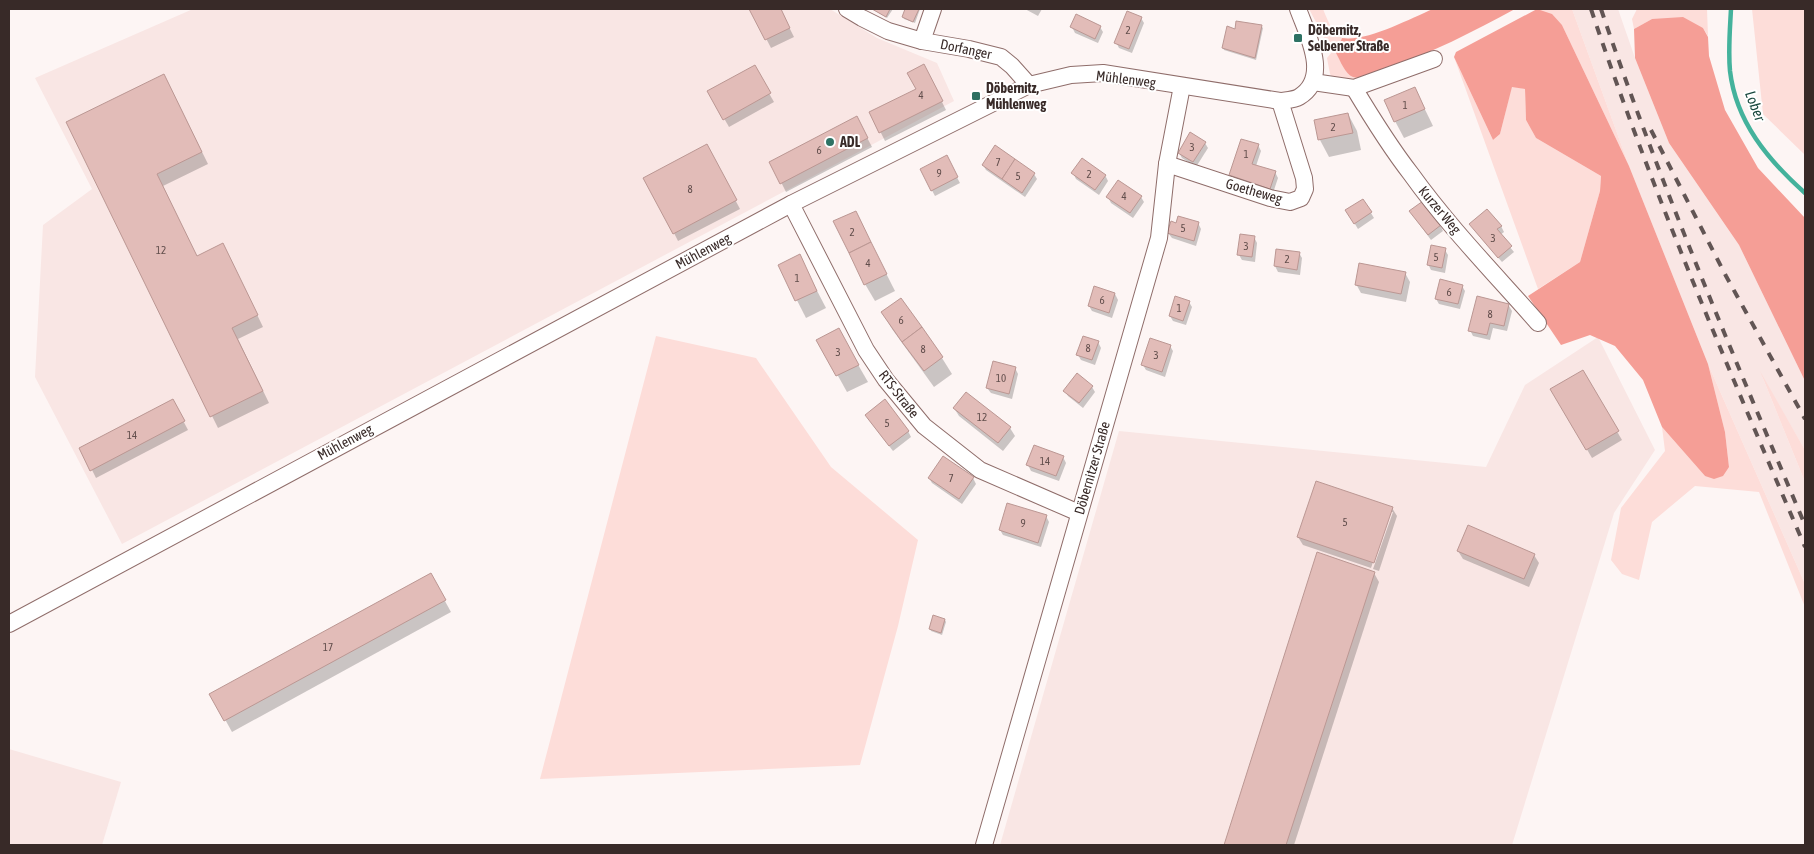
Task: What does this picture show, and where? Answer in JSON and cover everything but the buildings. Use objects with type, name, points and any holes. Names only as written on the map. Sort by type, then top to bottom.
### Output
[{"type":"street","name":"Dorfanger","points":[[847,9],[888,31],[1000,57],[1012,66],[1029,85]]},
{"type":"street","name":"Dorfanger","points":[[922,40],[933,9]]},
{"type":"street","points":[[1298,9],[1316,63],[1313,82],[1354,88],[1434,59]]},
{"type":"street","name":"Mühlenweg","points":[[9,624],[791,204],[1029,85],[1070,75],[1103,74],[1280,101],[1298,98],[1313,82]]},
{"type":"street","name":"Döbernitzer Straße","points":[[984,845],[1078,513],[1159,238],[1167,164],[1182,86]]},
{"type":"street","name":"Kurzer Weg","points":[[1354,88],[1379,130],[1412,176],[1454,228],[1538,323]]},
{"type":"street","name":"Goetheweg","points":[[1167,164],[1270,198],[1290,202],[1301,198],[1305,189],[1304,178],[1280,101]]},
{"type":"street","name":"RTS-Straße","points":[[791,204],[866,350],[886,380],[924,426],[980,470],[1078,513]]},
{"type":"shaded area","points":[[193,9],[830,9],[877,38],[937,63],[954,101],[122,544],[35,377],[43,225],[92,189],[35,78]]},
{"type":"shaded area","points":[[1309,9],[1323,9],[1332,29],[1342,38],[1336,53],[1367,76],[1359,81],[1335,80],[1330,74],[1327,58],[1332,52]]},
{"type":"shaded area","points":[[1433,9],[1515,9],[1436,49],[1370,75],[1357,78],[1345,70],[1336,53],[1342,38],[1363,37],[1400,24]]},
{"type":"shaded area","points":[[1537,9],[1572,9],[1629,166],[1562,25]]},
{"type":"shaded area","points":[[1537,9],[1552,14],[1562,25],[1629,166],[1708,364],[1725,432],[1729,467],[1723,476],[1714,479],[1705,476],[1662,427],[1643,380],[1615,346],[1590,335],[1561,345],[1528,296],[1580,262],[1600,191],[1601,176],[1536,138],[1526,120],[1525,89],[1512,87],[1500,134],[1493,140],[1454,57],[1456,52]]},
{"type":"shaded area","points":[[1572,9],[1618,9],[1635,58],[1669,143],[1739,245],[1805,381],[1805,450],[1762,376],[1805,482],[1805,584],[1708,364],[1629,166]]},
{"type":"shaded area","points":[[1637,9],[1707,9],[1708,36],[1703,28],[1652,19],[1634,29],[1632,19]]},
{"type":"shaded area","points":[[1752,9],[1805,9],[1805,155],[1763,114]]},
{"type":"shaded area","points":[[1683,17],[1703,28],[1708,37],[1709,56],[1725,110],[1758,168],[1805,218],[1805,381],[1739,245],[1669,143],[1635,58],[1634,29],[1652,19]]},
{"type":"shaded area","points":[[1454,57],[1493,140],[1500,134],[1512,86],[1525,89],[1526,120],[1536,138],[1601,176],[1600,191],[1580,262],[1538,289]]},
{"type":"shaded area","points":[[656,336],[756,358],[831,467],[918,540],[898,626],[860,765],[540,779]]},
{"type":"shaded area","points":[[1598,337],[1655,450],[1614,513],[1512,845],[1000,845],[1119,431],[1486,467],[1525,385]]},
{"type":"shaded area","points":[[1708,364],[1805,584],[1805,607],[1759,492],[1695,486],[1652,522],[1639,580],[1622,574],[1611,560],[1621,508],[1665,451],[1662,427],[1705,476],[1729,467],[1725,432]]},
{"type":"shaded area","points":[[1760,371],[1805,450],[1805,482]]},
{"type":"shaded area","points":[[9,749],[121,782],[102,845],[9,845]]},
{"type":"waterway","name":"Lober","points":[[1731,9],[1730,71],[1733,90],[1739,107],[1756,139],[1779,167],[1805,193]]},
{"type":"railway","points":[[1591,9],[1665,213],[1805,547]]},
{"type":"railway","points":[[1601,9],[1672,204],[1805,525]]},
{"type":"railway","points":[[1651,130],[1726,276],[1805,419]]},
{"type":"place","name":"Döbernitz, Selbener Straße","points":[[1298,38]]},
{"type":"place","name":"Döbernitz, Mühlenweg","points":[[976,96]]},
{"type":"place","name":"ADL","points":[[830,142]]}]
